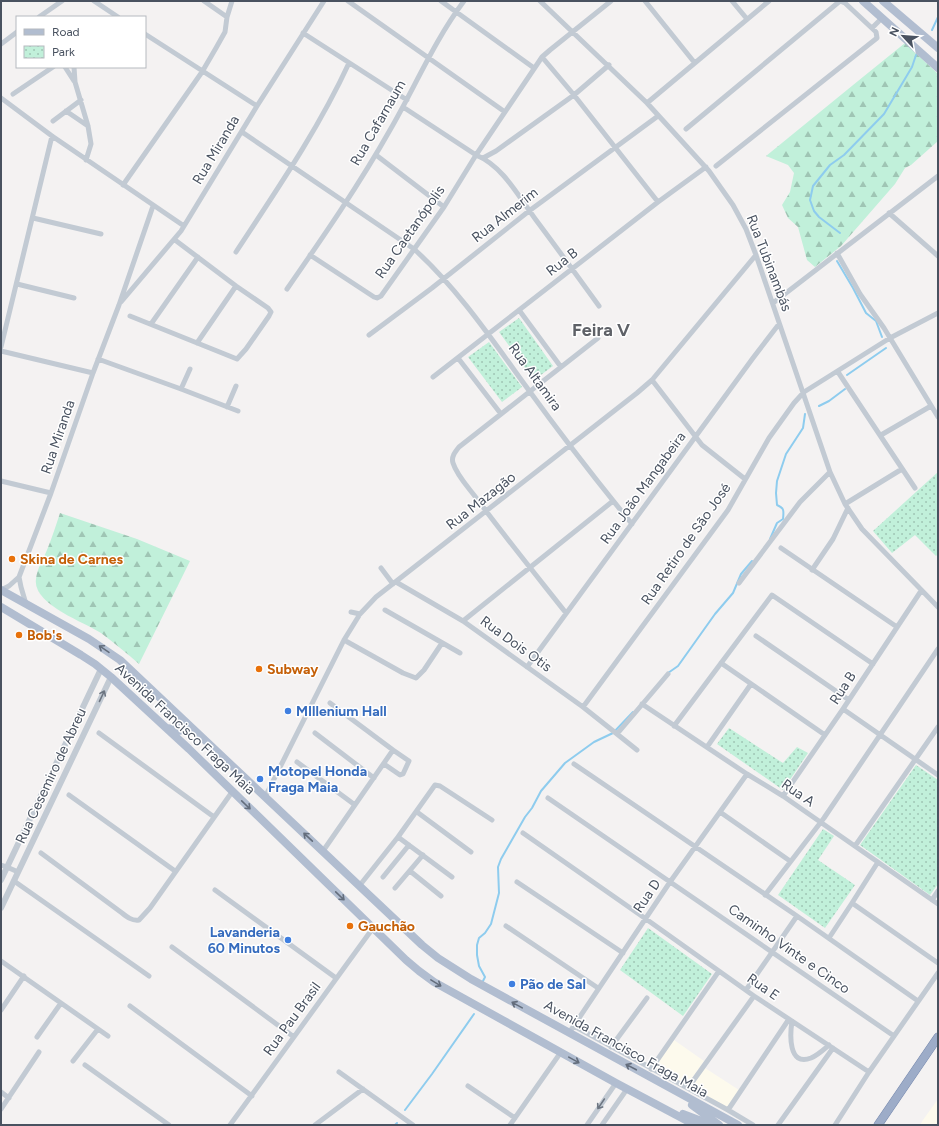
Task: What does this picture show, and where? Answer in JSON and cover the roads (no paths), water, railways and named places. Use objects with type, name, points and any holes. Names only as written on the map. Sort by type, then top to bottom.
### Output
[{"type":"highway","points":[[878,1125],[938,1037]]},
{"type":"main road","points":[[863,1],[938,68]]},
{"type":"main road","points":[[883,1],[938,48]]},
{"type":"main road","name":"Avenida Francisco Fraga Maia","points":[[1,590],[104,648],[125,665],[422,945],[438,958],[471,979],[738,1125]]},
{"type":"main road","name":"Avenida Francisco Fraga Maia","points":[[1,607],[101,669],[111,677],[189,749],[419,971],[434,982],[695,1125]]},
{"type":"main road","points":[[162,725],[174,731],[182,730],[182,722],[176,712]]},
{"type":"main road","points":[[189,749],[183,736],[185,729],[187,728],[196,731]]},
{"type":"main road","points":[[666,1086],[719,1125]]},
{"type":"main road","points":[[651,1101],[712,1125]]},
{"type":"street","points":[[40,16],[62,1]]},
{"type":"street","points":[[94,1],[116,16]]},
{"type":"street","points":[[204,1],[227,17]]},
{"type":"street","points":[[123,185],[202,72],[225,32],[227,17],[232,1]]},
{"type":"street","name":"Rua Miranda","points":[[119,305],[175,240],[324,1]]},
{"type":"street","points":[[348,1],[505,112]]},
{"type":"street","points":[[441,1],[534,68]]},
{"type":"street","name":"Rua Cafarnaum","points":[[288,289],[376,155],[407,100],[428,57],[456,11],[464,1]]},
{"type":"street","name":"Rua Tubinambás","points":[[540,1],[609,65],[687,145],[706,168],[739,215],[746,229],[773,303],[830,472],[847,506],[862,529],[938,607]]},
{"type":"street","name":"Rua Caetanópolis","points":[[310,255],[374,298],[381,296],[444,207],[476,155],[542,57],[611,1]]},
{"type":"street","points":[[645,1],[694,62]]},
{"type":"street","points":[[732,1],[746,19]]},
{"type":"street","points":[[647,103],[694,62],[769,1]]},
{"type":"street","points":[[686,129],[840,1],[846,3],[876,32],[877,38],[716,166]]},
{"type":"street","points":[[872,28],[882,18]]},
{"type":"street","points":[[1,44],[16,33]]},
{"type":"street","points":[[303,33],[407,100]]},
{"type":"street","points":[[146,35],[202,72],[258,106]]},
{"type":"street","points":[[542,57],[574,95],[658,202]]},
{"type":"street","points":[[236,252],[320,120],[350,63]]},
{"type":"street","points":[[484,158],[574,95],[609,65]]},
{"type":"street","points":[[12,94],[51,68]]},
{"type":"street","points":[[66,68],[75,82]]},
{"type":"street","points":[[74,68],[75,82],[88,126],[91,147],[86,160]]},
{"type":"street","points":[[1,99],[152,206],[184,226]]},
{"type":"street","points":[[53,121],[81,100]]},
{"type":"street","points":[[403,107],[476,155],[484,158],[503,176],[599,306]]},
{"type":"street","points":[[66,112],[88,126]]},
{"type":"street","name":"Rua Almerim","points":[[368,334],[529,211],[658,116]]},
{"type":"street","name":"Rua Altamira","points":[[242,132],[414,249],[433,267],[488,334],[571,446],[632,524]]},
{"type":"street","points":[[1,347],[52,136]]},
{"type":"street","points":[[376,155],[444,207]]},
{"type":"street","name":"Rua B","points":[[433,377],[658,202],[706,168]]},
{"type":"street","points":[[773,303],[938,176]]},
{"type":"street","name":"Rua Miranda","points":[[19,577],[119,305],[152,206]]},
{"type":"street","points":[[890,213],[938,256]]},
{"type":"street","points":[[33,218],[101,234]]},
{"type":"street","points":[[130,316],[237,359],[258,333],[269,316],[270,310],[175,240]]},
{"type":"street","points":[[837,253],[860,294],[890,338],[938,417]]},
{"type":"street","name":"Rua Mazagão","points":[[265,797],[344,640],[360,614],[375,595],[394,583],[486,512],[571,446],[652,380],[756,255]]},
{"type":"street","points":[[151,324],[198,257]]},
{"type":"street","points":[[17,284],[74,298]]},
{"type":"street","points":[[197,343],[236,286]]},
{"type":"street","points":[[519,310],[561,367]]},
{"type":"street","name":"Rua Retiro de São José","points":[[583,707],[728,510],[768,438],[794,403],[804,392],[890,338],[938,313]]},
{"type":"street","name":"Rua João Mangabeira","points":[[527,667],[779,324]]},
{"type":"street","points":[[566,613],[486,512],[456,471],[452,458],[459,447],[598,338]]},
{"type":"street","points":[[1,351],[93,373]]},
{"type":"street","points":[[458,358],[501,414]]},
{"type":"street","points":[[98,359],[182,389],[238,412]]},
{"type":"street","points":[[182,389],[190,369]]},
{"type":"street","points":[[838,372],[915,488]]},
{"type":"street","points":[[652,380],[706,449],[745,479]]},
{"type":"street","points":[[227,407],[236,386]]},
{"type":"street","points":[[881,435],[931,406]]},
{"type":"street","points":[[812,570],[831,544],[847,506],[902,470]]},
{"type":"street","points":[[739,583],[800,502],[830,472]]},
{"type":"street","points":[[1,481],[51,493]]},
{"type":"street","points":[[463,621],[613,501]]},
{"type":"street","points":[[781,548],[897,627]]},
{"type":"street","points":[[381,568],[394,583]]},
{"type":"street","points":[[1,590],[9,586],[19,577]]},
{"type":"street","points":[[19,577],[26,604]]},
{"type":"street","name":"Rua Dois Otis","points":[[394,583],[463,621],[583,707],[637,750]]},
{"type":"street","name":"Rua B","points":[[783,796],[921,591]]},
{"type":"street","points":[[674,726],[772,595],[872,664]]},
{"type":"street","points":[[385,610],[460,653]]},
{"type":"street","points":[[351,612],[360,614]]},
{"type":"street","points":[[756,636],[849,700]]},
{"type":"street","points":[[344,640],[403,673],[416,678],[424,670],[442,643]]},
{"type":"street","points":[[765,895],[824,818],[938,649]]},
{"type":"street","points":[[720,664],[825,735]]},
{"type":"street","name":"Rua Cesemiro de Abreu","points":[[1,880],[4,866],[101,669]]},
{"type":"street","points":[[616,733],[668,674]]},
{"type":"street","name":"Rua Cesemiro de Abreu","points":[[1,908],[111,677]]},
{"type":"street","points":[[707,747],[724,725],[751,684]]},
{"type":"street","points":[[330,703],[409,761],[403,774],[400,775],[384,764]]},
{"type":"street","name":"Rua A","points":[[642,704],[747,774],[783,796],[938,904]]},
{"type":"street","points":[[843,709],[938,775]]},
{"type":"street","points":[[855,846],[938,727]]},
{"type":"street","points":[[99,733],[214,817]]},
{"type":"street","points":[[315,733],[374,778]]},
{"type":"street","points":[[323,851],[393,750]]},
{"type":"street","points":[[297,762],[355,805]]},
{"type":"street","points":[[574,764],[829,938],[918,1001]]},
{"type":"street","name":"Rua D","points":[[569,1033],[670,882],[747,774]]},
{"type":"street","points":[[47,781],[58,788]]},
{"type":"street","points":[[360,885],[417,812],[434,785],[438,784],[492,820]]},
{"type":"street","points":[[41,853],[122,914],[135,921],[139,920],[150,908],[232,792]]},
{"type":"street","points":[[69,795],[175,871]]},
{"type":"street","name":"Caminho Vinte e Cinco","points":[[548,798],[894,1036]]},
{"type":"street","points":[[417,812],[471,852]]},
{"type":"street","points":[[720,812],[790,861]]},
{"type":"street","name":"Rua E","points":[[523,833],[646,918],[754,996],[869,1072]]},
{"type":"street","points":[[398,837],[452,877]]},
{"type":"street","points":[[383,877],[409,845]]},
{"type":"street","points":[[395,888],[423,855]]},
{"type":"street","points":[[829,938],[878,862]]},
{"type":"street","points":[[4,866],[18,872]]},
{"type":"street","points":[[410,871],[441,896]]},
{"type":"street","points":[[14,880],[149,976]]},
{"type":"street","points":[[517,882],[623,953]]},
{"type":"street","points":[[216,890],[336,978]]},
{"type":"street","points":[[932,900],[938,891]]},
{"type":"street","points":[[852,903],[938,963]]},
{"type":"street","points":[[746,990],[797,916]]},
{"type":"street","points":[[506,926],[598,988]]},
{"type":"street","name":"Rua Pau Brasil","points":[[230,1125],[373,928]]},
{"type":"street","points":[[172,947],[294,1037]]},
{"type":"street","points":[[1,961],[108,1036]]},
{"type":"street","points":[[650,1069],[719,971]]},
{"type":"street","points":[[835,1125],[869,1072],[938,973]]},
{"type":"street","points":[[1,1010],[24,976]]},
{"type":"street","points":[[688,1088],[754,996]]},
{"type":"street","points":[[612,1047],[647,998]]},
{"type":"street","points":[[37,1036],[61,1003]]},
{"type":"street","points":[[130,1006],[252,1096]]},
{"type":"street","points":[[791,1020],[791,1041],[792,1049],[795,1055],[805,1060],[831,1047]]},
{"type":"street","points":[[728,1110],[791,1020]]},
{"type":"street","points":[[574,1026],[753,1125]]},
{"type":"street","points":[[73,1061],[98,1029]]},
{"type":"street","points":[[778,1125],[831,1047]]},
{"type":"street","points":[[2,1106],[9,1098],[39,1052]]},
{"type":"street","points":[[510,1125],[561,1052]]},
{"type":"street","points":[[85,1065],[169,1125]]},
{"type":"street","points":[[339,1072],[413,1125]]},
{"type":"street","points":[[587,1125],[616,1083]]},
{"type":"street","points":[[468,1086],[515,1118]]},
{"type":"street","points":[[315,1125],[363,1089]]},
{"type":"street","points":[[602,1125],[627,1089]]},
{"type":"street","points":[[1,1092],[9,1098]]},
{"type":"waterway","points":[[932,30],[938,17]]},
{"type":"waterway","points":[[840,233],[819,217],[814,211],[810,200],[813,186],[830,165],[844,155],[884,114],[912,67],[916,55]]},
{"type":"waterway","points":[[837,261],[866,313],[876,321],[882,337]]},
{"type":"waterway","points":[[847,375],[886,348]]},
{"type":"waterway","points":[[819,406],[829,401],[845,389]]},
{"type":"waterway","points":[[770,539],[777,523],[783,519],[783,510],[777,505],[777,481],[786,454],[803,428],[805,414]]},
{"type":"waterway","points":[[668,673],[678,666],[715,614],[733,593],[741,574],[752,561]]},
{"type":"waterway","points":[[483,981],[485,977],[479,966],[477,945],[479,938],[485,933],[491,924],[499,893],[498,867],[501,859],[541,791],[565,763],[594,742],[613,733],[633,712]]},
{"type":"waterway","points":[[405,1110],[474,1014]]},
{"type":"place","name":"Skina de Carnes","points":[[12,559]]},
{"type":"place","name":"Bob's","points":[[19,635]]},
{"type":"place","name":"Subway","points":[[259,669]]},
{"type":"place","name":"MIllenium Hall","points":[[288,711]]},
{"type":"place","name":"Motopel Honda Fraga Maia","points":[[260,779]]},
{"type":"place","name":"Gauchão","points":[[350,926]]},
{"type":"place","name":"Lavanderia 60 Minutos","points":[[288,940]]},
{"type":"place","name":"Pão de Sal","points":[[512,984]]},
{"type":"district","name":"Feira V","points":[[601,330]]}]
